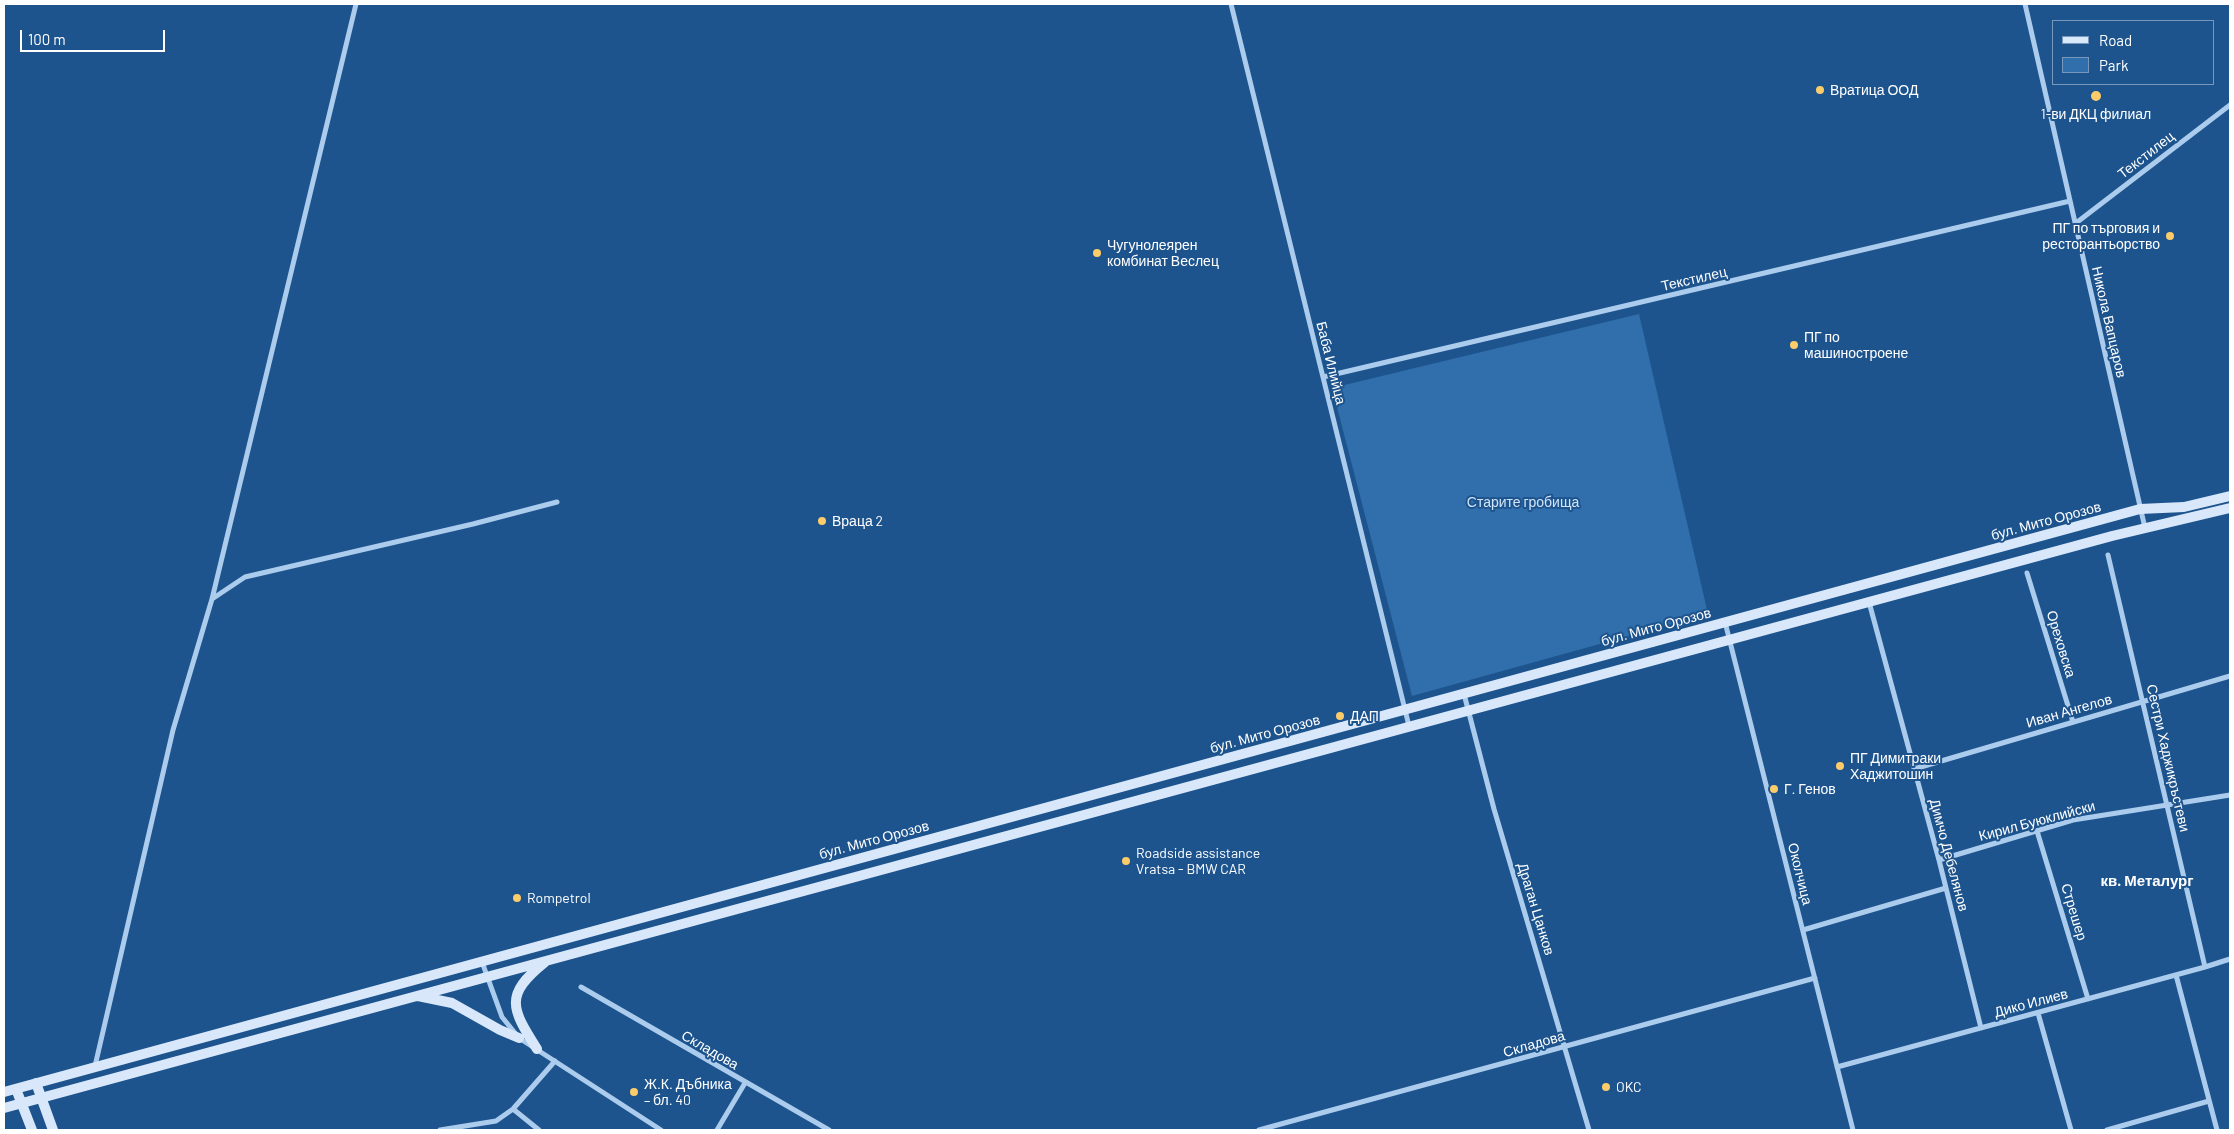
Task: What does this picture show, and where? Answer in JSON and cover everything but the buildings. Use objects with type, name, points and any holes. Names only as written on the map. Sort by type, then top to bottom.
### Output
[{"type":"main road","name":"бул. Мито Орозов","points":[[4,1092],[2140,509],[2184,506],[2230,496]]},
{"type":"main road","points":[[4,1108],[1468,710],[2145,528],[2230,508]]},
{"type":"main road","points":[[537,1049],[520,1022],[516,1002],[521,985],[550,959]]},
{"type":"main road","points":[[415,996],[457,1005],[500,1030],[520,1038]]},
{"type":"main road","points":[[36,1083],[53,1130]]},
{"type":"main road","points":[[16,1089],[32,1130]]},
{"type":"street","points":[[94,1067],[173,730],[212,598],[356,4]]},
{"type":"street","name":"Баба Илийца","points":[[1231,4],[1409,726]]},
{"type":"street","name":"Никола Вапцаров","points":[[2026,4],[2145,528]]},
{"type":"street","name":"Текстилец","points":[[2076,224],[2230,104]]},
{"type":"street","name":"Текстилец","points":[[1323,378],[2070,201]]},
{"type":"street","points":[[212,598],[245,577],[473,524],[558,502]]},
{"type":"street","name":"Сестри Хаджикръстеви","points":[[2108,555],[2205,967]]},
{"type":"street","name":"Ореховска","points":[[2027,573],[2073,722]]},
{"type":"street","name":"Димчо Дебелянов","points":[[1869,602],[1939,860],[1981,1028]]},
{"type":"street","name":"Околчица","points":[[1725,622],[1853,1130]]},
{"type":"street","name":"Иван Ангелов","points":[[1914,769],[2230,676]]},
{"type":"street","name":"Драган Цанков","points":[[1464,694],[1494,810],[1566,1046],[1589,1130]]},
{"type":"street","name":"Кирил Буюклийски","points":[[1939,860],[2073,820],[2230,795]]},
{"type":"street","name":"Стрешер","points":[[2038,831],[2088,999]]},
{"type":"street","points":[[1803,930],[1946,888]]},
{"type":"street","name":"Дико Илиев","points":[[1837,1067],[2230,959]]},
{"type":"street","points":[[482,961],[502,1017],[520,1038],[662,1130]]},
{"type":"street","points":[[2176,975],[2217,1130]]},
{"type":"street","name":"Складова","points":[[1259,1130],[1815,978]]},
{"type":"street","name":"Складова","points":[[581,987],[829,1130]]},
{"type":"street","points":[[2038,1013],[2072,1130]]},
{"type":"street","points":[[440,1130],[496,1121],[513,1109],[555,1062]]},
{"type":"street","points":[[717,1130],[745,1083]]},
{"type":"street","points":[[2107,1130],[2209,1101]]},
{"type":"street","points":[[513,1109],[539,1130]]},
{"type":"green space","name":"Старите гробища","points":[[1639,314],[1708,614],[1412,696],[1332,388]]},
{"type":"place","name":"Вратица ООД","points":[[1820,90]]},
{"type":"place","name":"1-ви ДКЦ филиал","points":[[2096,96]]},
{"type":"place","name":"ПГ по търговия и ресторантьорство","points":[[2170,236]]},
{"type":"place","name":"Чугунолеярен комбинат Веслец","points":[[1097,253]]},
{"type":"place","name":"ПГ по машиностроене","points":[[1794,345]]},
{"type":"place","name":"Враца 2","points":[[822,521]]},
{"type":"place","name":"ДАП","points":[[1340,716]]},
{"type":"place","name":"ПГ Димитраки Хаджитошин","points":[[1840,766]]},
{"type":"place","name":"Г. Генов","points":[[1774,789]]},
{"type":"place","name":"Roadside assistance Vratsa - BMW CAR","points":[[1126,861]]},
{"type":"place","name":"Rompetrol","points":[[517,898]]},
{"type":"place","name":"OKC","points":[[1606,1087]]},
{"type":"place","name":"Ж.К. Дъбника – бл. 40","points":[[634,1092]]},
{"type":"district","name":"кв. Металург","points":[[2147,881]]}]
